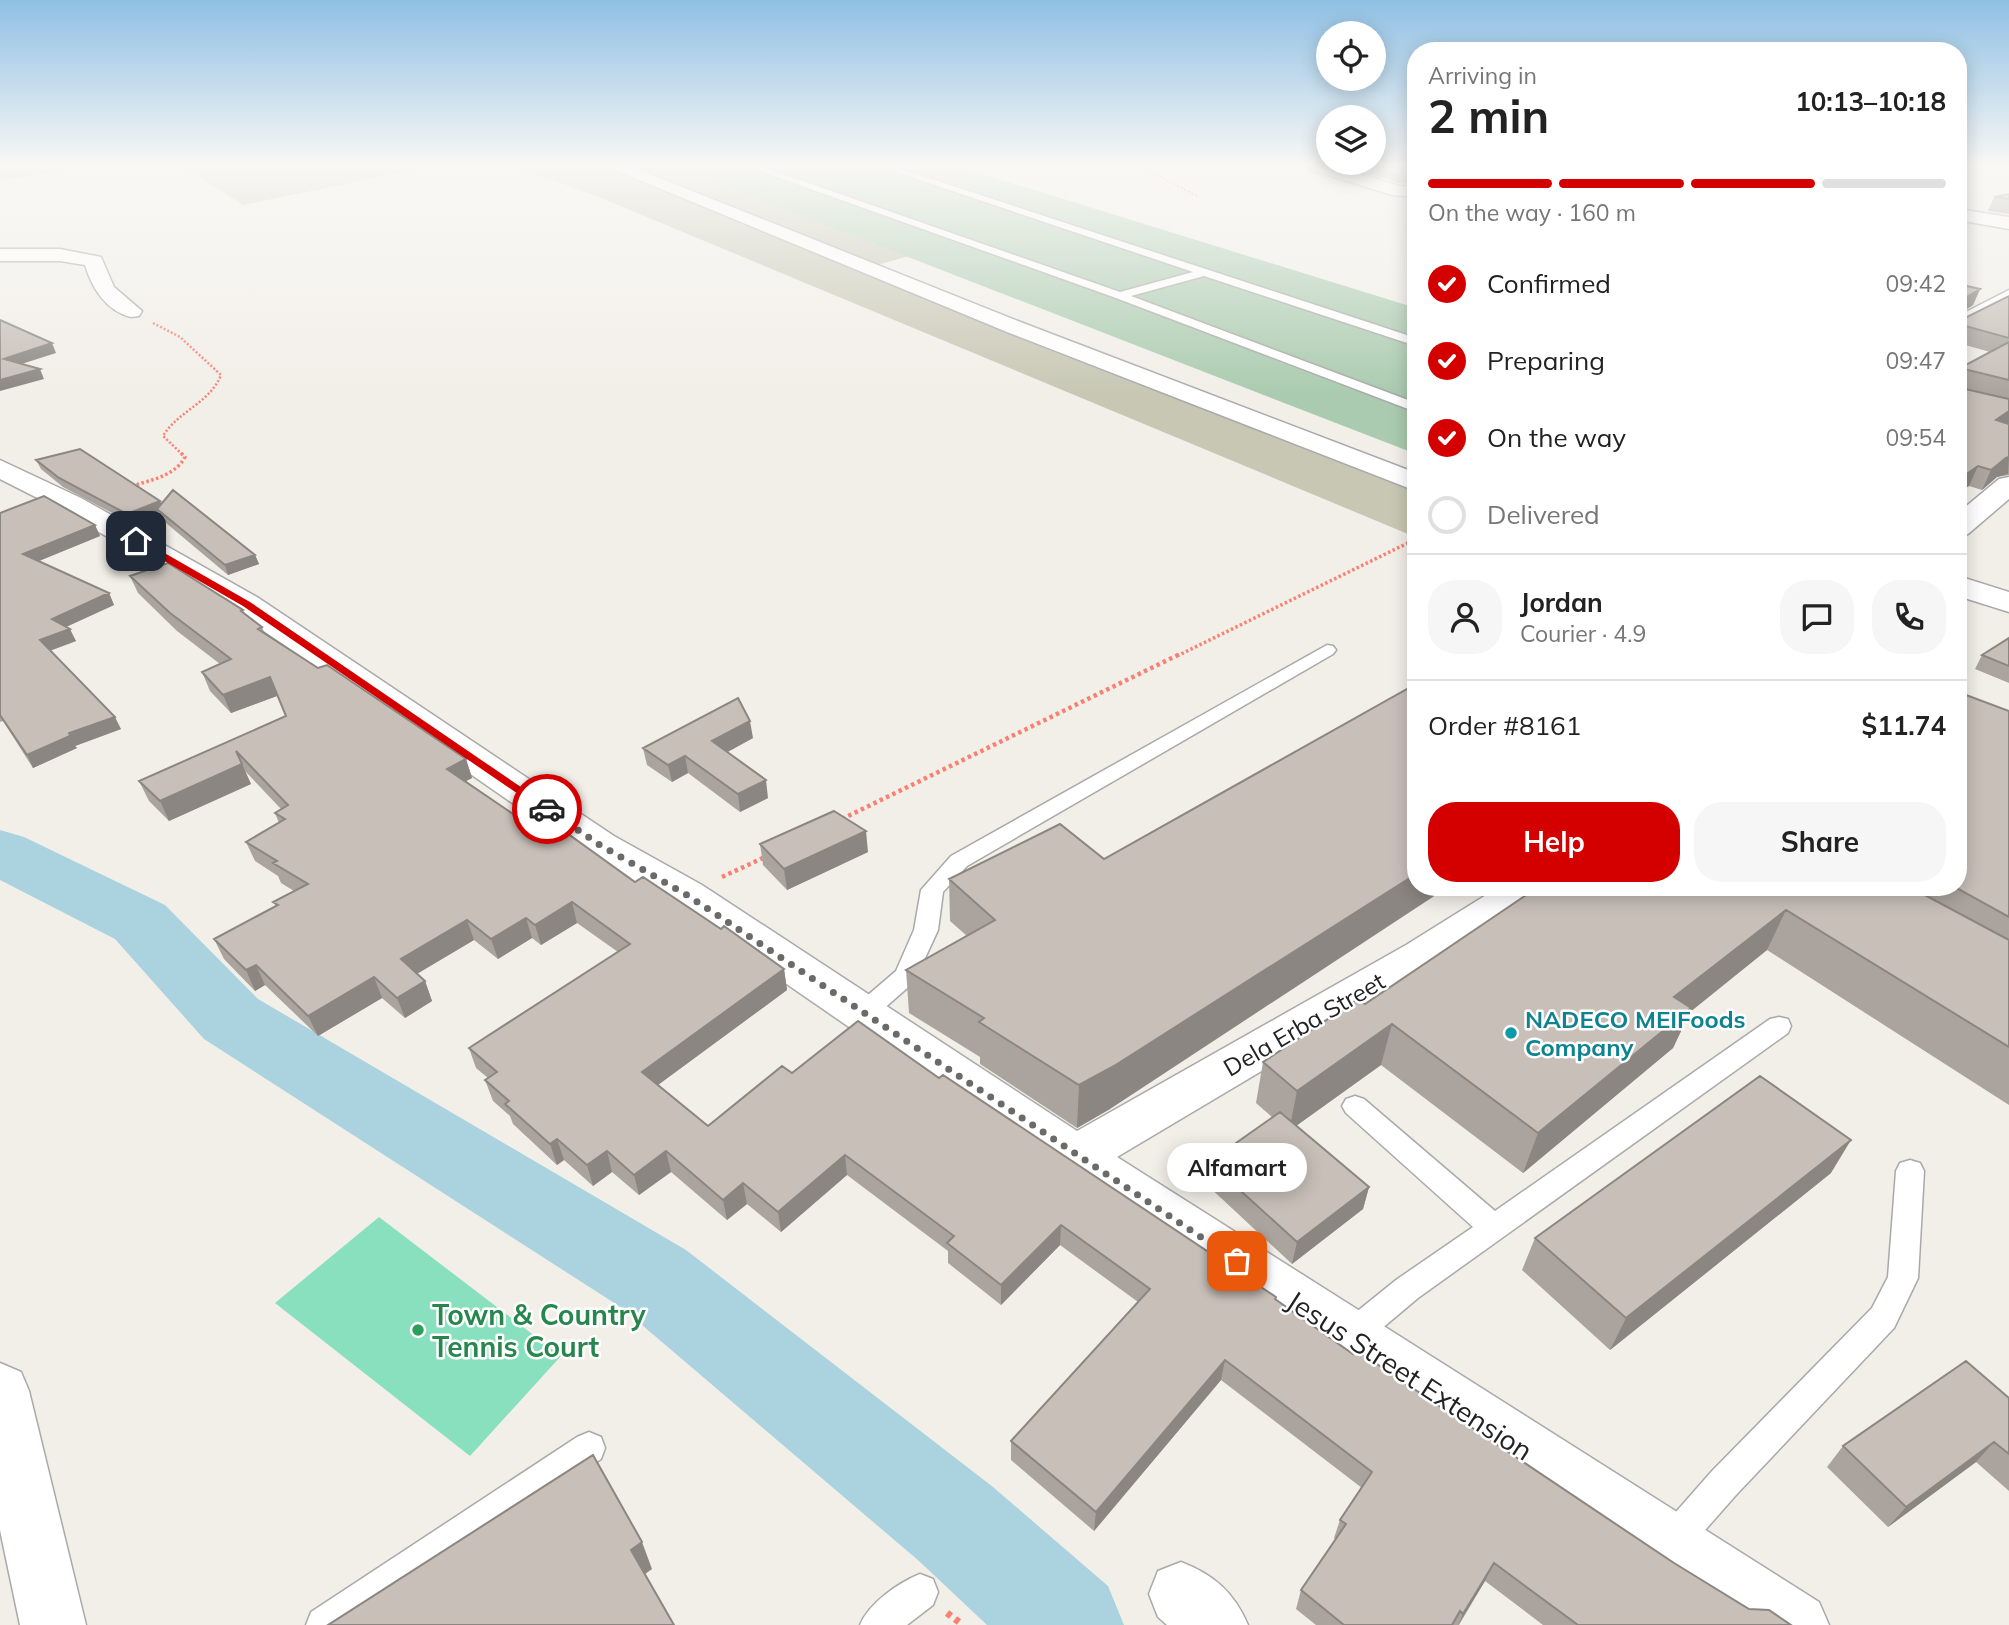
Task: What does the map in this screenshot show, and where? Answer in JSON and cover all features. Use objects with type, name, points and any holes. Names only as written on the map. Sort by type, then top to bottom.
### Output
[{"type":"street","points":[[805,243],[925,293],[1407,480]]},
{"type":"street","points":[[0,256],[80,256],[94,261],[100,285],[131,312]]},
{"type":"street","points":[[1967,320],[2009,296]]},
{"type":"street","name":"Jesus Street Extension","points":[[0,468],[71,504],[246,604],[600,845],[687,895],[1076,1156],[1670,1545],[1797,1625]]},
{"type":"street","points":[[1967,522],[2003,497]]},
{"type":"street","points":[[1967,588],[2009,603]]},
{"type":"street","name":"Dela Erba Street","points":[[1076,1156],[1422,956],[1515,896]]},
{"type":"street","points":[[0,1391],[53,1625]]},
{"type":"lane","points":[[970,243],[1120,296],[1407,405]]},
{"type":"lane","points":[[1114,243],[1407,339]]},
{"type":"lane","points":[[1136,243],[1214,269],[1226,279]]},
{"type":"lane","points":[[1120,296],[1214,269]]},
{"type":"lane","points":[[863,1013],[906,976],[926,930],[932,890],[959,861],[1328,650]]},
{"type":"lane","points":[[1350,1336],[1407,1289],[1779,1026]]},
{"type":"lane","points":[[1355,1106],[1493,1227]]},
{"type":"lane","points":[[1670,1545],[1724,1483],[1883,1318],[1903,1278],[1909,1171]]},
{"type":"lane","points":[[324,1625],[589,1448]]},
{"type":"lane","points":[[877,1625],[920,1592]]},
{"type":"path","points":[[71,504],[143,482],[173,471],[183,463],[185,457],[163,436],[166,429],[219,383],[221,375],[180,337],[131,312]]},
{"type":"path","points":[[838,821],[1407,543]]},
{"type":"path","points":[[687,895],[775,852]]},
{"type":"shaded area","points":[[709,243],[875,243],[909,256],[874,266],[1407,471],[1407,534]]},
{"type":"green space","points":[[872,243],[1205,243],[1407,305],[1407,451]]},
{"type":"green space","name":"Town & Country Tennis Court","points":[[379,1217],[561,1356],[470,1456],[275,1303]]},
{"type":"building","points":[[1967,286],[1980,289],[1967,297]]},
{"type":"building","points":[[2009,296],[2009,338],[1967,326],[1967,317]]},
{"type":"building","points":[[0,320],[52,343],[4,359],[40,369],[0,380]]},
{"type":"building","points":[[2009,342],[2009,380],[1967,370],[1967,364]]},
{"type":"building","points":[[1967,389],[2009,399],[2009,411],[1996,420],[2009,424],[2009,457],[1991,470],[1978,466],[1967,474]]},
{"type":"building","points":[[80,449],[160,501],[127,514],[59,478],[36,460]]},
{"type":"building","points":[[173,490],[255,555],[225,565],[157,509]]},
{"type":"building","points":[[44,496],[95,525],[23,554],[109,593],[52,619],[70,629],[40,640],[115,717],[69,733],[70,736],[27,755],[0,715],[0,513]]},
{"type":"building","points":[[168,563],[243,610],[241,611],[262,627],[258,629],[318,668],[327,665],[466,759],[447,769],[516,816],[532,808],[635,882],[643,877],[721,929],[724,926],[784,969],[642,1072],[708,1126],[782,1066],[792,1073],[858,1021],[939,1078],[943,1075],[1276,1297],[1275,1299],[1353,1354],[1356,1350],[1674,1563],[1749,1609],[1769,1610],[1791,1625],[1578,1625],[1494,1563],[1463,1614],[1460,1611],[1452,1625],[1344,1625],[1301,1590],[1346,1524],[1340,1520],[1372,1472],[1225,1360],[1096,1512],[1011,1441],[1150,1289],[1061,1225],[1001,1285],[947,1243],[954,1236],[845,1155],[778,1212],[743,1183],[723,1200],[666,1151],[634,1175],[607,1151],[587,1165],[557,1139],[550,1144],[505,1104],[509,1101],[485,1080],[497,1072],[469,1048],[630,944],[572,902],[535,925],[526,918],[491,939],[467,920],[401,959],[425,981],[397,998],[374,977],[308,1016],[256,965],[246,970],[214,939],[278,905],[273,902],[308,884],[273,863],[277,861],[246,842],[285,819],[275,813],[288,805],[236,751],[242,764],[160,801],[139,781],[286,716],[270,677],[223,695],[202,672],[231,659],[170,613],[130,576]]},
{"type":"building","points":[[2009,638],[2009,666],[1982,655]]},
{"type":"building","points":[[1407,689],[1407,880],[1114,1066],[1079,1085],[979,1022],[984,1018],[906,970],[995,920],[949,879],[1060,824],[1104,859]]},
{"type":"building","points":[[1967,695],[2009,711],[2009,917],[1967,894]]},
{"type":"building","points":[[738,698],[750,721],[712,741],[766,780],[738,794],[685,756],[668,765],[643,748]]},
{"type":"building","points":[[834,811],[866,831],[784,869],[760,844]]},
{"type":"building","points":[[1525,896],[1927,896],[2009,940],[2009,1047],[1786,910],[1674,997],[1691,1008],[1538,1133],[1392,1024],[1297,1091],[1263,1062],[1358,999],[1365,1004]]},
{"type":"building","points":[[1760,1076],[1851,1140],[1626,1318],[1535,1238]]},
{"type":"building","points":[[1280,1112],[1369,1187],[1297,1242],[1209,1162]]},
{"type":"building","points":[[1966,1361],[2009,1398],[2009,1454],[1994,1442],[1906,1507],[1843,1446]]},
{"type":"building","points":[[593,1455],[642,1542],[631,1550],[674,1625],[328,1625]]},
{"type":"waterway","points":[[0,852],[140,922],[231,1019],[654,1279],[956,1524],[1069,1625]]},
{"type":"way so far","points":[[547,809],[600,845],[687,895],[1237,1261]]},
{"type":"place","name":"NADECO MEIFoods Company","points":[[1511,1033]]},
{"type":"place","name":"Alfamart","points":[[1237,1261]]},
{"type":"place","name":"Town & Country Tennis Court","points":[[418,1330]]},
{"type":"route","points":[[136,541],[246,604],[547,809]]}]
